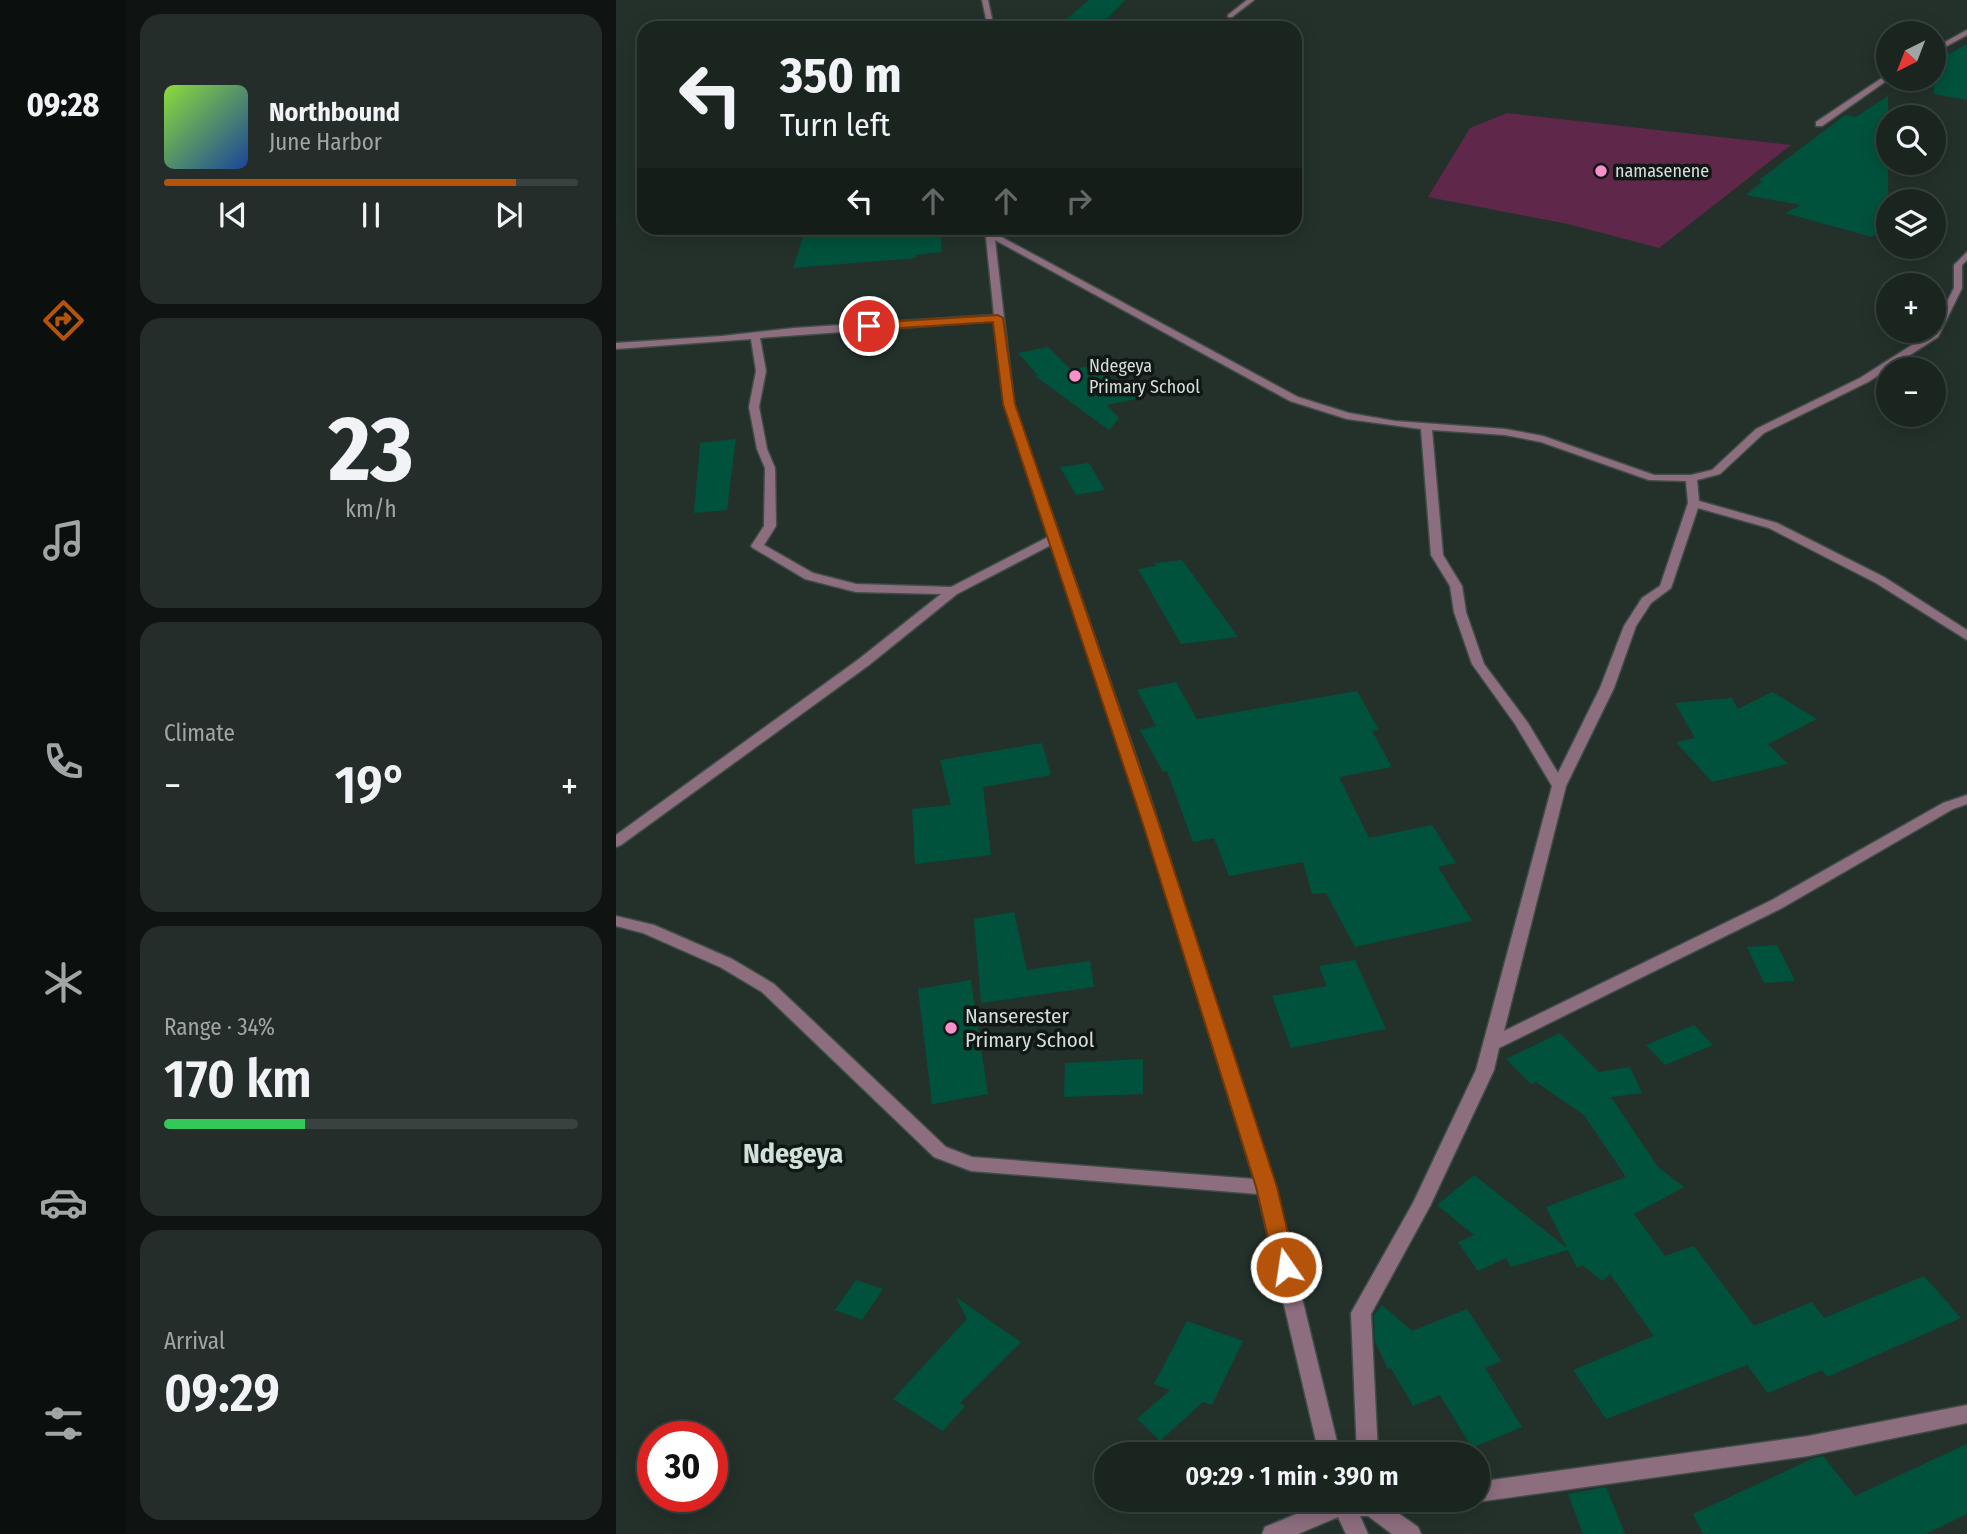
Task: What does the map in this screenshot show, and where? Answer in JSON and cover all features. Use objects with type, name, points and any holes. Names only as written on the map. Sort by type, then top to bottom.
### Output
[{"type":"street","points":[[985,0],[990,21]]},
{"type":"street","points":[[1230,16],[1251,0]]},
{"type":"street","points":[[1946,44],[1967,32]]},
{"type":"street","points":[[1819,124],[1876,84]]},
{"type":"street","points":[[989,235],[1009,404],[1142,794],[1266,1187],[1327,1442]]},
{"type":"street","points":[[997,235],[1294,398],[1347,416],[1531,437],[1653,478],[1691,478],[1716,472],[1760,432],[1864,380],[1934,335],[1963,282],[1958,265],[1967,255]]},
{"type":"street","points":[[616,346],[998,318]]},
{"type":"street","points":[[755,335],[761,371],[754,407],[762,449],[770,468],[770,526],[757,546],[809,576],[856,588],[953,591]]},
{"type":"street","points":[[1426,426],[1437,555],[1456,586],[1460,612],[1478,664],[1521,723],[1559,786]]},
{"type":"street","points":[[1367,1442],[1361,1313],[1426,1193],[1485,1070],[1538,876],[1559,786],[1607,688],[1630,626],[1646,601],[1665,588],[1694,503],[1691,478]]},
{"type":"street","points":[[1694,503],[1784,530],[1880,580],[1967,636]]},
{"type":"street","points":[[616,842],[864,662],[953,591],[1055,538]]},
{"type":"street","points":[[1490,1045],[1777,904],[1948,806],[1967,799]]},
{"type":"street","points":[[616,921],[648,929],[726,963],[768,988],[940,1152],[971,1164],[1266,1187]]},
{"type":"street","points":[[1490,1490],[1808,1446],[1967,1414]]},
{"type":"street","points":[[1273,1534],[1320,1512]]},
{"type":"street","points":[[1347,1512],[1357,1534]]},
{"type":"street","points":[[1382,1512],[1410,1534]]},
{"type":"shaded area","name":"namasenene","points":[[1507,113],[1791,145],[1659,248],[1568,224],[1428,197],[1470,128]]},
{"type":"building","points":[[1089,0],[1125,0],[1105,21],[1064,21]]},
{"type":"building","points":[[1967,44],[1967,100],[1934,94],[1934,91],[1946,91],[1946,55]]},
{"type":"building","points":[[1888,96],[1888,105],[1876,105],[1876,175],[1888,175],[1888,189],[1876,189],[1876,234],[1872,237],[1785,213],[1801,205],[1746,195],[1763,181],[1759,180],[1845,115],[1856,117]]},
{"type":"building","points":[[804,235],[940,235],[942,252],[916,255],[916,258],[793,268]]},
{"type":"building","points":[[1048,347],[1071,370],[1089,366],[1142,398],[1107,405],[1119,418],[1109,430],[1035,376],[1038,375],[1018,353]]},
{"type":"building","points":[[736,439],[727,510],[694,513],[700,443]]},
{"type":"building","points":[[1089,463],[1105,490],[1076,495],[1060,467]]},
{"type":"building","points":[[1182,560],[1238,637],[1181,644],[1138,569],[1156,566],[1155,563]]},
{"type":"building","points":[[1176,682],[1197,719],[1357,691],[1379,730],[1372,731],[1392,767],[1339,777],[1369,838],[1432,825],[1456,863],[1438,867],[1472,921],[1355,947],[1326,893],[1312,894],[1303,862],[1229,876],[1214,838],[1193,842],[1167,771],[1163,772],[1140,730],[1156,726],[1137,690]]},
{"type":"building","points":[[1772,692],[1817,719],[1768,744],[1788,764],[1712,782],[1676,742],[1695,738],[1675,703],[1732,698],[1738,709]]},
{"type":"building","points":[[1042,743],[1051,775],[983,787],[991,855],[915,864],[912,809],[951,805],[940,760]]},
{"type":"building","points":[[1014,912],[1027,970],[1090,961],[1094,987],[981,1003],[974,919]]},
{"type":"building","points":[[1777,945],[1795,981],[1764,983],[1747,947]]},
{"type":"building","points":[[1355,960],[1386,1029],[1291,1048],[1272,996],[1327,986],[1319,966]]},
{"type":"building","points":[[971,980],[988,1094],[932,1104],[918,989]]},
{"type":"building","points":[[1694,1025],[1713,1045],[1665,1065],[1646,1045]]},
{"type":"building","points":[[1560,1033],[1599,1072],[1630,1067],[1642,1093],[1611,1097],[1658,1167],[1684,1187],[1634,1214],[1665,1256],[1694,1246],[1754,1326],[1812,1302],[1824,1318],[1924,1276],[1961,1318],[1827,1377],[1822,1370],[1768,1393],[1747,1365],[1606,1419],[1573,1370],[1654,1336],[1610,1274],[1602,1281],[1582,1265],[1577,1268],[1568,1250],[1511,1267],[1506,1258],[1478,1271],[1458,1242],[1474,1235],[1437,1205],[1474,1175],[1567,1248],[1546,1207],[1626,1177],[1584,1115],[1536,1082],[1531,1084],[1506,1059]]},
{"type":"building","points":[[1143,1059],[1143,1094],[1064,1097],[1065,1063]]},
{"type":"building","points":[[856,1280],[883,1289],[862,1320],[835,1310]]},
{"type":"building","points":[[956,1297],[1021,1342],[960,1403],[965,1406],[943,1431],[893,1399],[967,1319]]},
{"type":"building","points":[[1382,1305],[1412,1331],[1467,1309],[1501,1361],[1485,1368],[1522,1427],[1486,1442],[1468,1442],[1440,1395],[1413,1406],[1391,1368],[1388,1369],[1375,1342],[1374,1315]]},
{"type":"building","points":[[1187,1321],[1243,1341],[1212,1405],[1203,1402],[1160,1441],[1137,1419],[1170,1390],[1154,1384]]},
{"type":"building","points":[[1967,1444],[1967,1514],[1926,1534],[1703,1534],[1693,1514],[1814,1458],[1823,1456],[1855,1496]]},
{"type":"building","points":[[1606,1487],[1625,1534],[1583,1534],[1568,1494]]},
{"type":"place","name":"namasenene","points":[[1601,171]]},
{"type":"place","name":"Ndegeya Primary School","points":[[1075,376]]},
{"type":"place","name":"Nanserester Primary School","points":[[951,1028]]},
{"type":"district","name":"Ndegeya","points":[[793,1153]]},
{"type":"route","points":[[869,326],[998,318],[1009,404],[1150,821],[1266,1187],[1286,1267]]}]
